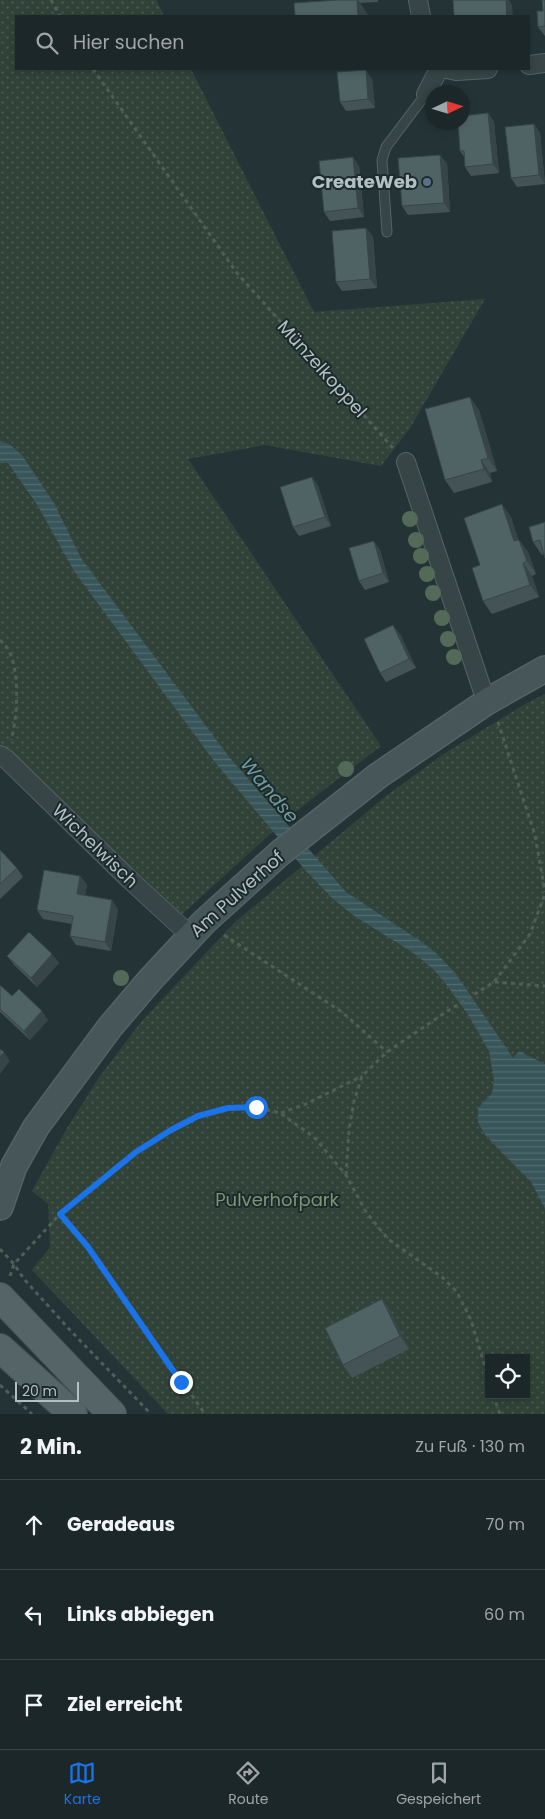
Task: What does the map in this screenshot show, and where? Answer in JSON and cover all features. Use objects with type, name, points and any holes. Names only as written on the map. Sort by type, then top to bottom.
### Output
[{"type":"main road","points":[[3,1289],[10,1306],[112,1414]]},
{"type":"main road","points":[[0,1348],[73,1414]]},
{"type":"street","points":[[418,0],[421,15]]},
{"type":"street","points":[[530,65],[545,64]]},
{"type":"street","points":[[431,85],[438,70]]},
{"type":"street","points":[[452,70],[472,70]]},
{"type":"street","points":[[406,462],[482,689],[488,701]]},
{"type":"street","name":"Am Pulverhof","points":[[0,1207],[7,1171],[36,1127],[110,1027],[198,929],[280,853],[308,833],[379,775],[488,701],[545,669]]},
{"type":"street","name":"Wichelwisch","points":[[3,757],[130,880],[198,929]]},
{"type":"lane","points":[[387,232],[382,160],[386,147],[425,95]]},
{"type":"path","points":[[51,0],[59,15]]},
{"type":"path","name":"Münzelkoppel","points":[[94,70],[237,273],[406,462]]},
{"type":"path","points":[[0,640],[8,648],[13,663],[17,701],[15,728],[3,757]]},
{"type":"path","points":[[280,1113],[306,1104],[362,1076],[387,1052],[494,982],[530,934],[545,893],[535,835],[503,736],[488,701]]},
{"type":"path","points":[[198,929],[342,1012],[387,1052]]},
{"type":"path","points":[[494,982],[545,986]]},
{"type":"path","points":[[346,1175],[348,1130],[362,1076]]},
{"type":"path","points":[[3,1289],[11,1275],[14,1264],[60,1214],[136,1152],[198,1116],[228,1108],[256,1107],[280,1113],[314,1137],[346,1175],[366,1212],[388,1239],[442,1277],[457,1292],[471,1320],[485,1367]]},
{"type":"path","points":[[60,1214],[88,1247],[204,1414]]},
{"type":"path","points":[[0,1249],[69,1329],[151,1414]]},
{"type":"path","points":[[0,1385],[32,1414]]},
{"type":"path","points":[[494,1399],[500,1414]]},
{"type":"green space","points":[[0,0],[156,0],[164,15],[15,15],[15,70],[192,70],[314,312],[485,299],[410,428],[381,466],[265,445],[188,459],[381,746],[290,816],[181,915],[17,763],[0,752]]},
{"type":"green space","name":"Pulverhofpark","points":[[545,694],[545,1064],[519,1051],[494,1080],[492,1093],[478,1108],[478,1123],[486,1136],[531,1182],[545,1209],[545,1414],[168,1414],[32,1270],[50,1247],[48,1204],[32,1191],[67,1128],[100,1076],[141,1022],[235,922],[386,796],[445,753]]},
{"type":"water","points":[[0,441],[9,444],[22,455],[54,503],[81,558],[230,758],[346,892],[436,953],[456,974],[513,1058],[519,1051],[545,1064],[545,1209],[531,1182],[486,1136],[478,1123],[478,1108],[492,1093],[494,1080],[489,1051],[469,1016],[433,969],[415,954],[353,915],[332,898],[306,871],[214,761],[74,571],[38,506],[8,463],[0,463]]},
{"type":"building","points":[[357,0],[358,15],[295,15],[294,3]]},
{"type":"building","points":[[453,0],[506,0],[507,15],[454,15]]},
{"type":"building","points":[[542,0],[545,0],[545,26],[538,27],[537,11],[543,11]]},
{"type":"building","points":[[366,70],[368,99],[340,102],[337,72]]},
{"type":"building","points":[[488,113],[493,164],[465,167],[464,151],[460,151],[459,130],[470,130],[470,115]]},
{"type":"building","points":[[534,124],[539,175],[511,178],[505,127]]},
{"type":"building","points":[[440,155],[444,203],[402,206],[398,158]]},
{"type":"building","points":[[353,157],[358,208],[324,212],[319,161]]},
{"type":"building","points":[[366,228],[370,279],[336,282],[332,231]]},
{"type":"building","points":[[470,397],[488,458],[481,460],[484,469],[445,480],[425,409]]},
{"type":"building","points":[[312,477],[325,517],[293,527],[280,487]]},
{"type":"building","points":[[502,504],[514,541],[519,540],[527,561],[523,563],[530,585],[483,601],[472,568],[480,565],[464,518]]},
{"type":"building","points":[[545,522],[545,558],[540,540],[533,542],[529,527]]},
{"type":"building","points":[[374,541],[383,573],[359,581],[349,548]]},
{"type":"building","points":[[393,625],[409,659],[380,673],[364,639]]},
{"type":"building","points":[[0,850],[17,868],[0,884]]},
{"type":"building","points":[[44,870],[80,876],[77,894],[112,900],[105,942],[70,936],[73,916],[37,910]]},
{"type":"building","points":[[29,932],[52,954],[31,978],[7,956]]},
{"type":"building","points":[[0,985],[12,996],[19,989],[42,1011],[24,1031],[0,1009]]},
{"type":"building","points":[[0,1049],[4,1052],[0,1057]]},
{"type":"building","points":[[382,1299],[400,1336],[343,1365],[325,1328]]},
{"type":"place","name":"CreateWeb","points":[[427,182]]},
{"type":"route","points":[[181,1382],[88,1247],[60,1214],[136,1152],[171,1130],[198,1116],[228,1108],[256,1107]]},
{"type":"water label","name":"Wandse","points":[[270,790]]}]
